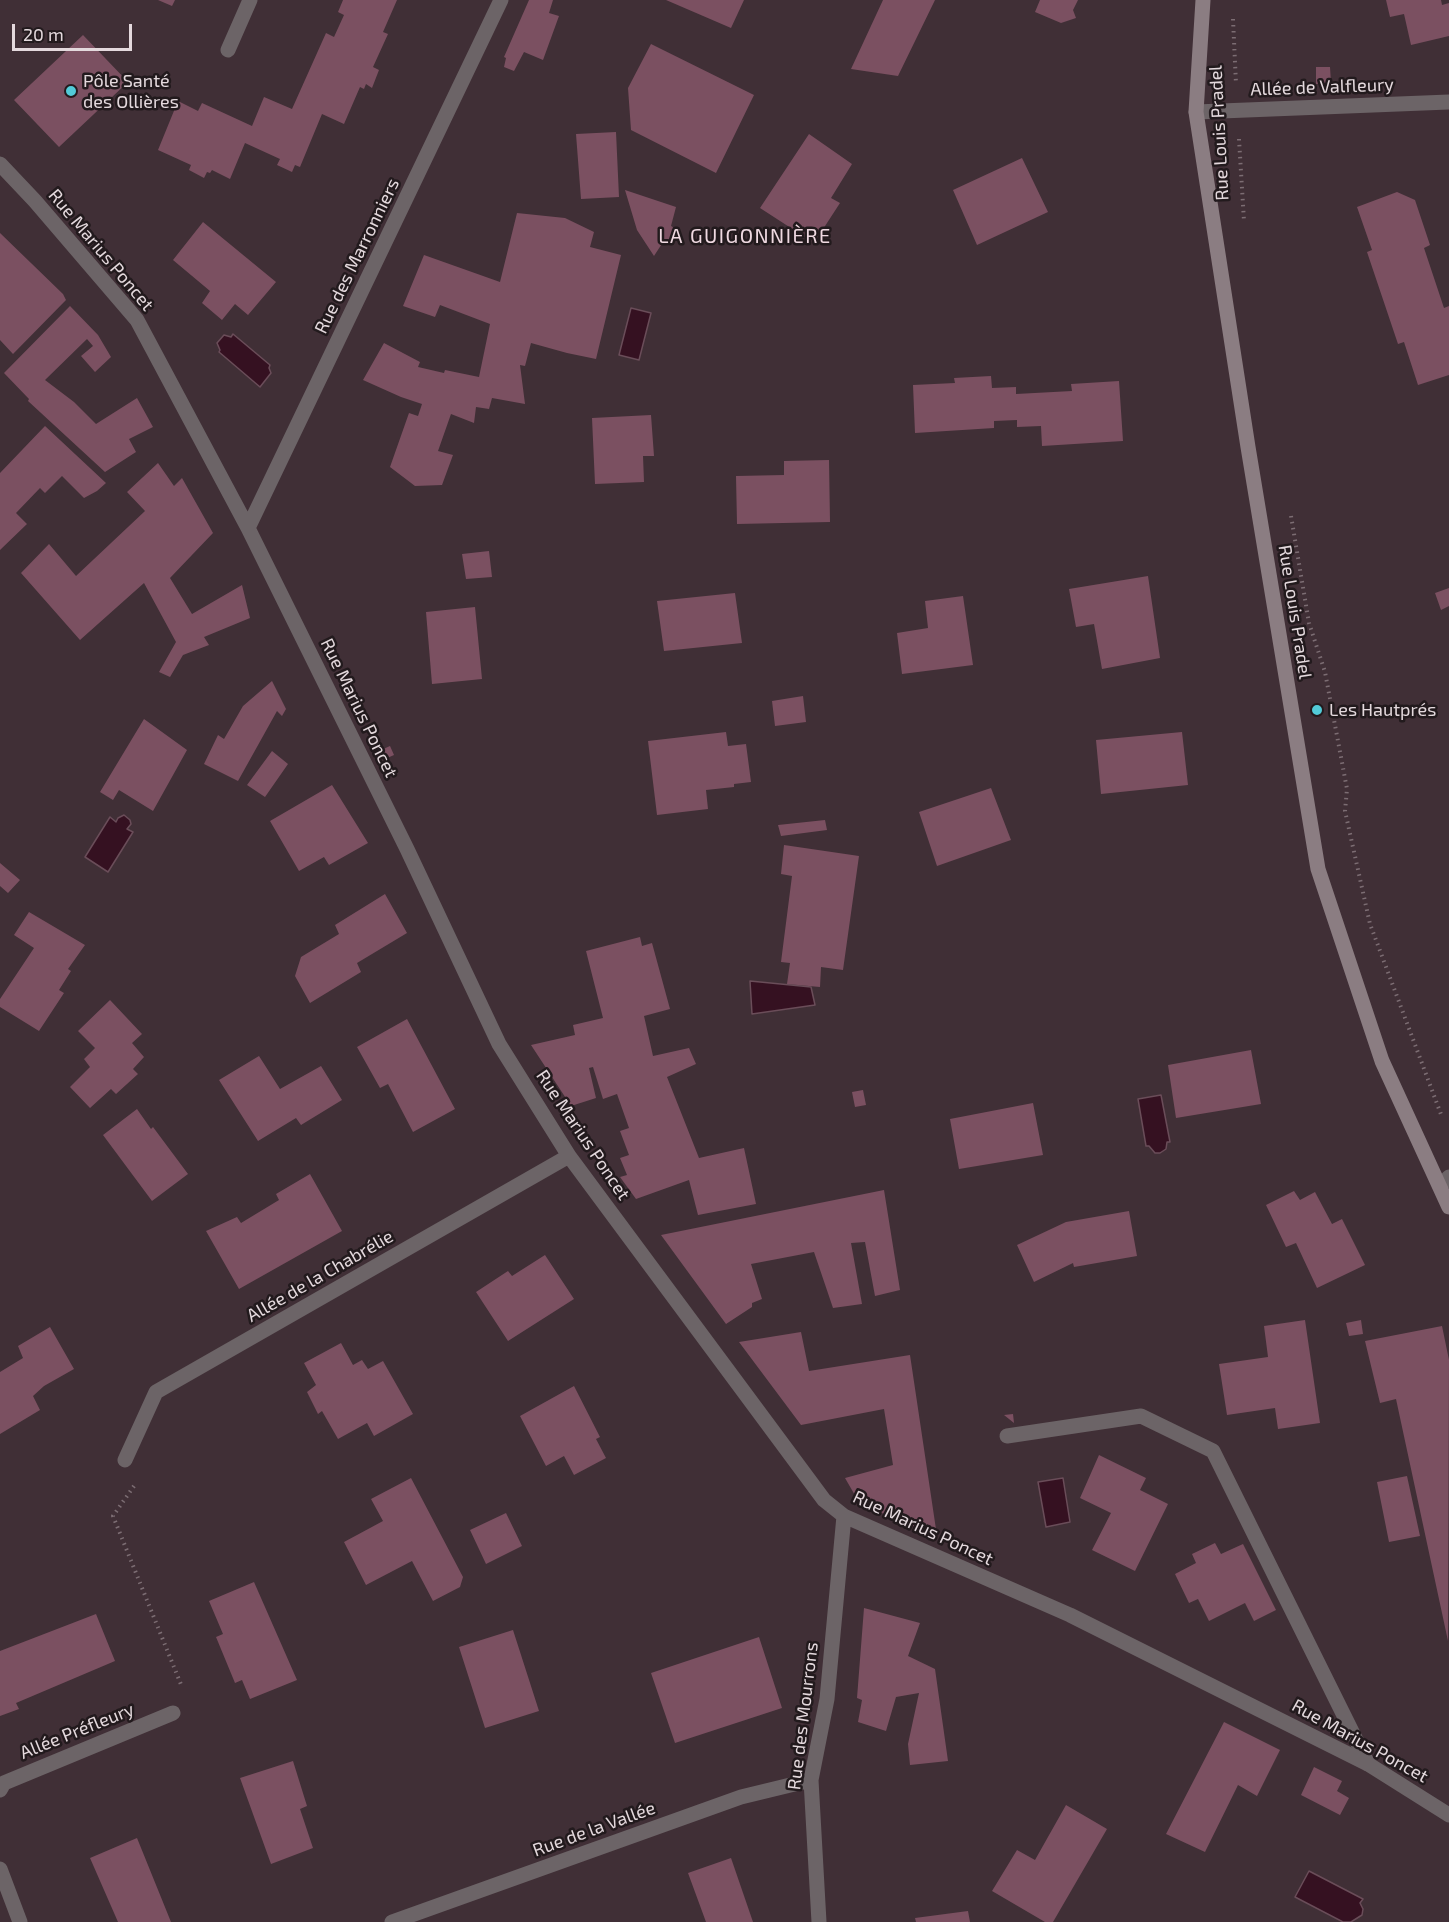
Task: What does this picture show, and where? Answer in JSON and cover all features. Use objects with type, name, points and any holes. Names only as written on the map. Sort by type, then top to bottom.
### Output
[{"type":"main road","name":"Rue Louis Pradel","points":[[1203,0],[1196,112],[1248,447],[1318,869],[1382,1061],[1445,1182],[1449,1207]]},
{"type":"street","points":[[228,50],[250,0]]},
{"type":"street","name":"Rue des Marronniers","points":[[248,528],[501,0]]},
{"type":"street","name":"Allée de Valfleury","points":[[1196,112],[1449,102]]},
{"type":"street","name":"Rue Marius Poncet","points":[[0,164],[35,201],[137,320],[248,528],[407,849],[500,1044],[569,1156],[824,1500],[844,1516],[1070,1616],[1368,1764],[1449,1815]]},
{"type":"street","name":"Allée de la Chabrélie","points":[[126,1460],[156,1392],[569,1156]]},
{"type":"street","points":[[1007,1436],[1141,1416],[1213,1451],[1368,1764]]},
{"type":"street","name":"Rue des Mourrons","points":[[819,1922],[811,1780],[827,1699],[844,1516]]},
{"type":"street","name":"Allée Préfleury","points":[[0,1790],[4,1783],[173,1713]]},
{"type":"street","name":"Rue de la Vallée","points":[[392,1922],[741,1797],[811,1780]]},
{"type":"street","points":[[0,1869],[20,1922]]},
{"type":"path","name":"Rue Louis Pradel","points":[[1233,14],[1245,227]]},
{"type":"path","name":"Rue Louis Pradel","points":[[1291,512],[1309,623],[1325,672],[1347,789],[1345,811],[1370,924],[1445,1127]]},
{"type":"path","points":[[126,1460],[134,1487],[113,1516],[182,1686],[173,1713]]},
{"type":"shaded area","points":[[631,308],[651,313],[639,360],[619,355]]},
{"type":"shaded area","points":[[233,334],[270,365],[271,373],[260,387],[219,352],[217,343],[224,335],[231,337]]},
{"type":"shaded area","points":[[124,815],[131,824],[127,829],[133,832],[108,872],[85,857],[110,817],[116,822]]},
{"type":"shaded area","points":[[750,981],[811,987],[815,1005],[752,1014]]},
{"type":"shaded area","points":[[1161,1095],[1170,1142],[1167,1142],[1166,1149],[1155,1153],[1149,1146],[1146,1146],[1138,1099]]},
{"type":"shaded area","points":[[1063,1478],[1070,1522],[1046,1527],[1038,1482]]},
{"type":"shaded area","points":[[1309,1871],[1363,1899],[1360,1903],[1363,1909],[1362,1915],[1351,1922],[1343,1922],[1295,1897]]},
{"type":"building","points":[[158,0],[175,0],[172,6]]},
{"type":"building","points":[[343,0],[397,0],[383,32],[388,34],[373,67],[379,70],[372,88],[366,84],[364,89],[360,87],[344,124],[322,114],[300,167],[295,165],[292,172],[277,165],[280,159],[245,143],[230,179],[212,170],[210,173],[207,172],[204,178],[189,170],[191,165],[158,150],[178,101],[198,111],[202,103],[252,126],[264,97],[292,109],[326,33],[334,37],[344,15],[338,12]]},
{"type":"building","points":[[529,0],[553,0],[549,13],[559,16],[543,60],[524,52],[514,71],[504,67],[506,58],[504,57]]},
{"type":"building","points":[[666,0],[744,0],[731,28]]},
{"type":"building","points":[[883,0],[935,0],[898,76],[851,69]]},
{"type":"building","points":[[1040,0],[1078,0],[1073,10],[1076,18],[1061,23],[1035,12]]},
{"type":"building","points":[[1386,0],[1441,0],[1442,5],[1449,3],[1449,36],[1411,45],[1404,14],[1390,17]]},
{"type":"building","name":"Pôle Santé des Ollières","points":[[83,35],[128,82],[59,147],[14,100]]},
{"type":"building","points":[[651,44],[754,95],[716,173],[631,130],[628,88]]},
{"type":"building","points":[[1316,67],[1330,67],[1331,83],[1316,84]]},
{"type":"building","points":[[616,132],[619,197],[581,199],[576,134]]},
{"type":"building","points":[[809,134],[852,164],[831,198],[840,203],[814,243],[760,208]]},
{"type":"building","points":[[1022,158],[1048,212],[977,245],[953,190]]},
{"type":"building","points":[[625,190],[676,207],[671,226],[678,230],[671,243],[665,239],[654,256],[637,230]]},
{"type":"building","points":[[1397,192],[1415,200],[1430,245],[1424,248],[1444,308],[1449,306],[1449,375],[1418,385],[1404,342],[1398,344],[1367,252],[1372,250],[1357,207]]},
{"type":"building","points":[[517,213],[565,218],[594,232],[590,247],[621,255],[596,359],[531,343],[525,366],[520,365],[525,404],[492,398],[489,409],[476,407],[474,423],[451,414],[438,451],[453,455],[442,485],[415,486],[390,467],[409,413],[418,416],[422,404],[363,380],[384,343],[420,362],[418,367],[479,377],[490,324],[440,305],[435,317],[403,306],[424,255],[500,282]]},
{"type":"building","points":[[203,222],[276,282],[248,315],[235,304],[222,320],[202,303],[210,291],[173,260]]},
{"type":"building","points":[[0,233],[63,294],[66,300],[13,354],[0,340]]},
{"type":"building","points":[[70,306],[98,335],[111,357],[95,372],[81,356],[93,346],[87,339],[45,380],[74,402],[96,424],[137,398],[153,427],[129,439],[136,452],[105,472],[28,401],[29,399],[4,373]]},
{"type":"building","points":[[991,376],[992,388],[1016,387],[1016,394],[1072,391],[1071,384],[1119,381],[1123,441],[1042,446],[1041,426],[1017,427],[1017,420],[994,421],[994,428],[915,433],[913,385],[955,383],[954,378]]},
{"type":"building","points":[[651,415],[654,456],[643,456],[644,482],[595,484],[592,418]]},
{"type":"building","points":[[45,426],[106,483],[84,498],[62,476],[45,493],[40,488],[16,513],[27,524],[0,550],[0,473]]},
{"type":"building","points":[[829,460],[830,522],[737,524],[736,476],[784,475],[784,461]]},
{"type":"building","points":[[158,463],[174,486],[182,478],[213,533],[170,578],[192,614],[242,585],[250,618],[204,637],[209,645],[183,655],[170,677],[159,672],[176,642],[144,583],[80,640],[21,573],[49,544],[76,576],[145,511],[127,492]]},
{"type":"building","points":[[489,551],[492,577],[466,579],[462,554]]},
{"type":"building","points":[[1148,576],[1160,658],[1102,669],[1094,624],[1076,627],[1069,589]]},
{"type":"building","points":[[1449,588],[1449,606],[1441,610],[1435,593]]},
{"type":"building","points":[[735,593],[742,643],[664,651],[657,601]]},
{"type":"building","points":[[963,596],[973,665],[902,674],[897,633],[928,628],[925,601]]},
{"type":"building","points":[[475,607],[482,679],[432,684],[426,612]]},
{"type":"building","points":[[272,681],[286,709],[282,716],[277,711],[238,781],[204,764],[218,735],[224,739],[243,706]]},
{"type":"building","points":[[803,696],[806,722],[775,726],[772,701]]},
{"type":"building","points":[[144,719],[187,750],[153,811],[119,790],[113,800],[100,792]]},
{"type":"building","points":[[726,732],[728,746],[746,744],[751,782],[734,784],[734,787],[706,790],[708,809],[657,815],[648,741]]},
{"type":"building","points":[[1182,732],[1188,785],[1101,794],[1096,740]]},
{"type":"building","points":[[390,746],[394,755],[385,759],[381,750]]},
{"type":"building","points":[[272,751],[288,764],[265,797],[247,785]]},
{"type":"building","points":[[332,785],[368,843],[329,865],[324,857],[299,871],[270,821]]},
{"type":"building","points":[[991,788],[1011,840],[937,866],[919,812]]},
{"type":"building","points":[[825,820],[827,830],[781,836],[778,825]]},
{"type":"building","points":[[784,845],[859,856],[843,970],[821,967],[820,987],[787,984],[790,963],[781,962],[792,876],[781,874]]},
{"type":"building","points":[[0,863],[20,880],[8,893],[0,886]]},
{"type":"building","points":[[385,894],[407,933],[357,963],[361,972],[310,1003],[295,976],[301,957],[339,934],[335,925]]},
{"type":"building","points":[[29,912],[85,945],[68,969],[71,971],[59,990],[64,993],[39,1031],[0,1007],[0,999],[34,948],[14,935]]},
{"type":"building","points":[[640,937],[642,946],[652,943],[670,1009],[644,1016],[653,1056],[689,1048],[696,1064],[667,1077],[699,1158],[744,1148],[756,1204],[698,1215],[689,1180],[636,1199],[620,1177],[627,1175],[620,1158],[629,1155],[620,1131],[629,1128],[617,1094],[603,1099],[593,1067],[589,1068],[596,1098],[571,1106],[531,1045],[575,1035],[573,1025],[603,1018],[586,951]]},
{"type":"building","points":[[110,1000],[142,1034],[132,1043],[144,1057],[133,1069],[138,1074],[116,1094],[111,1089],[90,1108],[70,1087],[90,1067],[84,1059],[95,1048],[78,1031]]},
{"type":"building","points":[[407,1019],[455,1109],[413,1132],[388,1084],[380,1088],[357,1047]]},
{"type":"building","points":[[1251,1050],[1261,1104],[1176,1118],[1168,1065]]},
{"type":"building","points":[[259,1056],[280,1089],[321,1066],[342,1100],[301,1125],[296,1118],[258,1141],[219,1080]]},
{"type":"building","points":[[863,1090],[866,1105],[855,1107],[852,1092]]},
{"type":"building","points":[[1033,1103],[1043,1155],[959,1169],[950,1119]]},
{"type":"building","points":[[137,1109],[188,1174],[152,1201],[103,1135]]},
{"type":"building","points":[[310,1174],[342,1231],[239,1289],[206,1231],[237,1217],[241,1223],[279,1200],[276,1194]]},
{"type":"building","points":[[884,1190],[900,1290],[875,1296],[865,1242],[851,1243],[862,1304],[833,1308],[814,1252],[751,1264],[762,1299],[752,1303],[752,1307],[726,1324],[661,1235]]},
{"type":"building","points":[[1294,1191],[1300,1200],[1315,1192],[1332,1224],[1342,1219],[1365,1265],[1317,1288],[1296,1243],[1286,1247],[1266,1205]]},
{"type":"building","points":[[1129,1211],[1137,1256],[1074,1267],[1073,1263],[1034,1282],[1017,1245],[1066,1222]]},
{"type":"building","points":[[545,1255],[574,1299],[508,1341],[476,1292],[508,1271],[512,1276]]},
{"type":"building","points":[[1305,1320],[1320,1423],[1278,1429],[1275,1408],[1227,1415],[1219,1364],[1268,1357],[1264,1326]]},
{"type":"building","points":[[1361,1320],[1363,1334],[1349,1336],[1346,1323]]},
{"type":"building","points":[[1442,1326],[1449,1360],[1448,1641],[1396,1399],[1380,1403],[1365,1341]]},
{"type":"building","points":[[50,1327],[74,1369],[44,1386],[33,1396],[40,1410],[0,1434],[0,1372],[23,1358],[18,1346]]},
{"type":"building","points":[[801,1332],[809,1371],[910,1355],[937,1536],[860,1504],[845,1478],[893,1465],[884,1409],[801,1425],[739,1342]]},
{"type":"building","points":[[341,1343],[353,1365],[362,1360],[368,1369],[383,1361],[413,1414],[374,1436],[367,1423],[338,1439],[322,1411],[318,1414],[307,1392],[316,1385],[304,1363]]},
{"type":"building","points":[[574,1386],[600,1437],[596,1439],[606,1458],[574,1475],[564,1456],[546,1466],[520,1416]]},
{"type":"building","points":[[1013,1414],[1014,1423],[1004,1415]]},
{"type":"building","points":[[1099,1455],[1146,1478],[1140,1490],[1168,1504],[1135,1571],[1092,1550],[1111,1513],[1080,1498]]},
{"type":"building","points":[[1407,1476],[1420,1536],[1389,1542],[1377,1482]]},
{"type":"building","points":[[411,1478],[463,1577],[460,1587],[433,1601],[412,1561],[366,1585],[344,1542],[383,1521],[371,1499]]},
{"type":"building","points":[[506,1513],[522,1546],[486,1564],[470,1530]]},
{"type":"building","points":[[1215,1543],[1221,1554],[1243,1544],[1276,1610],[1254,1621],[1245,1603],[1209,1621],[1198,1599],[1189,1603],[1175,1574],[1196,1563],[1192,1554]]},
{"type":"building","points":[[254,1582],[297,1680],[250,1699],[242,1680],[235,1683],[216,1637],[223,1634],[209,1601]]},
{"type":"building","points":[[864,1608],[920,1623],[908,1656],[935,1669],[948,1761],[910,1765],[908,1744],[919,1693],[896,1697],[886,1731],[858,1722],[862,1700],[857,1698]]},
{"type":"building","points":[[96,1614],[115,1661],[16,1703],[19,1709],[0,1716],[0,1651]]},
{"type":"building","points":[[513,1630],[539,1711],[485,1728],[459,1647]]},
{"type":"building","points":[[759,1637],[782,1708],[675,1743],[651,1673]]},
{"type":"building","points":[[1224,1722],[1280,1750],[1257,1796],[1238,1785],[1205,1852],[1166,1834]]},
{"type":"building","points":[[293,1761],[307,1806],[300,1809],[313,1848],[271,1864],[240,1778]]},
{"type":"building","points":[[1314,1767],[1342,1781],[1337,1791],[1349,1798],[1340,1815],[1301,1795]]},
{"type":"building","points":[[1066,1805],[1107,1829],[1053,1922],[1045,1922],[992,1891],[1017,1850],[1035,1860]]},
{"type":"building","points":[[137,1838],[171,1922],[118,1922],[90,1858]]},
{"type":"building","points":[[731,1858],[753,1922],[706,1922],[688,1873]]},
{"type":"building","points":[[968,1911],[970,1922],[916,1922],[915,1918]]},
{"type":"place","name":"Pôle Santé des Ollières","points":[[71,91]]},
{"type":"place","name":"Les Hautprés","points":[[1317,710]]},
{"type":"district","name":"LA GUIGONNIÈRE","points":[[745,236]]}]
